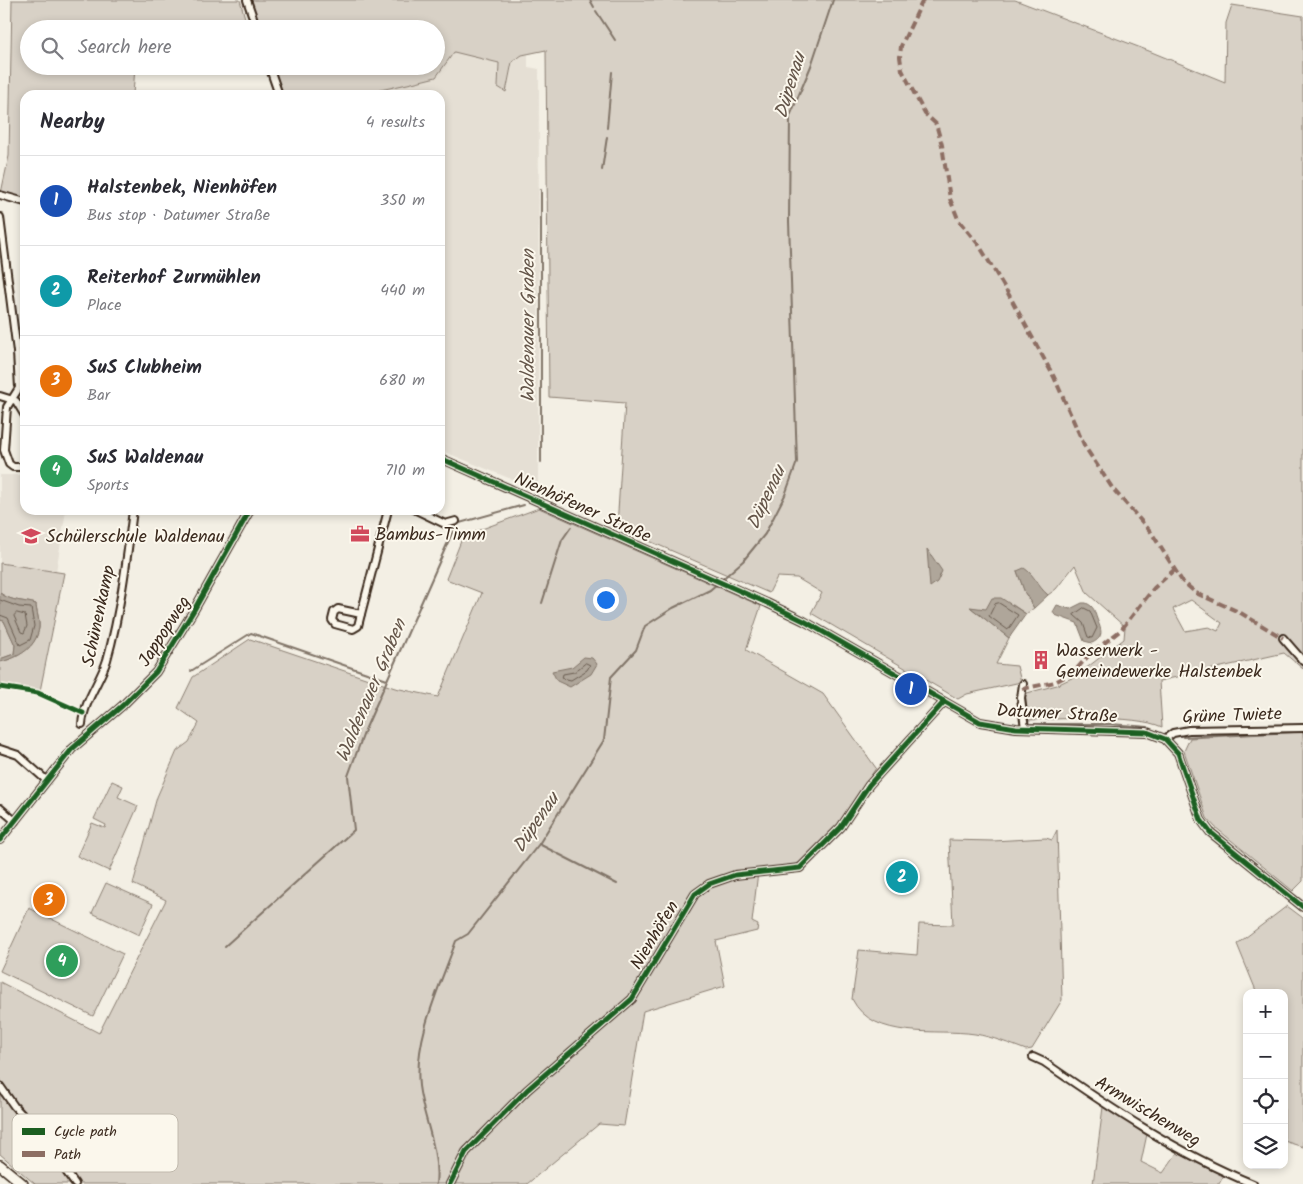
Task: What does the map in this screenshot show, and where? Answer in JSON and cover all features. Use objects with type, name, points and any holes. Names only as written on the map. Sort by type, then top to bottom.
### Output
[{"type":"main road","points":[[0,1165],[23,1184]]},
{"type":"street","points":[[247,0],[254,20]]},
{"type":"street","points":[[272,75],[277,90]]},
{"type":"street","points":[[0,196],[20,201]]},
{"type":"street","points":[[0,217],[20,356]]},
{"type":"street","points":[[20,379],[18,388],[7,407],[4,457],[12,467],[20,466]]},
{"type":"street","points":[[0,396],[12,399],[20,407]]},
{"type":"street","name":"Nienhöfener Straße","points":[[445,460],[726,584]]},
{"type":"street","name":"Schünenkamp","points":[[82,724],[83,713],[104,669],[111,644],[132,515]]},
{"type":"street","name":"Jappopweg","points":[[0,840],[72,749],[123,705],[156,672],[194,610],[247,515]]},
{"type":"street","points":[[361,614],[338,609],[334,612],[332,620],[335,624],[353,629],[358,626],[387,515]]},
{"type":"street","points":[[426,515],[445,524],[456,520]]},
{"type":"street","name":"Datumer Straße","points":[[726,584],[804,621],[980,722],[998,727],[1132,730],[1147,732],[1165,739]]},
{"type":"street","points":[[1282,638],[1303,661]]},
{"type":"street","points":[[1023,684],[1022,698],[1025,728]]},
{"type":"street","name":"Nienhöfen","points":[[450,1184],[466,1152],[527,1090],[632,999],[696,894],[709,884],[735,875],[800,868],[842,827],[869,785],[944,702]]},
{"type":"street","name":"Grüne Twiete","points":[[1165,739],[1173,733],[1189,730],[1303,728]]},
{"type":"street","points":[[1165,739],[1178,753],[1201,820],[1210,832],[1303,907]]},
{"type":"street","points":[[0,749],[18,755],[46,780]]},
{"type":"street","points":[[0,808],[15,821]]},
{"type":"street","name":"Armwischenweg","points":[[1033,1057],[1168,1144],[1252,1184]]},
{"type":"street","points":[[0,1086],[21,1114]]},
{"type":"street","points":[[67,1172],[75,1184]]},
{"type":"shaded area","points":[[12,0],[240,0],[246,20],[20,20],[20,75],[134,75],[133,90],[20,90],[20,198],[1,193],[9,156]]},
{"type":"shaded area","points":[[249,0],[1015,0],[1225,82],[1226,23],[1232,5],[1303,16],[1303,669],[1284,653],[1159,681],[1162,727],[1134,720],[1116,719],[1027,720],[1024,700],[1027,693],[1057,685],[1076,676],[1124,639],[1125,627],[1087,593],[1075,565],[1056,589],[1048,595],[1017,571],[1025,593],[1034,608],[1026,614],[1013,605],[986,610],[971,608],[1009,638],[996,664],[1017,666],[1021,682],[967,694],[958,699],[811,613],[822,593],[797,578],[777,577],[769,593],[617,527],[625,403],[549,397],[546,50],[522,55],[512,62],[506,92],[498,87],[499,63],[454,52],[445,64],[445,20],[256,20]],"holes":[[[1191,600],[1222,623],[1218,631],[1209,627],[1185,631],[1173,609]]]},
{"type":"shaded area","points":[[454,51],[499,63],[498,87],[506,92],[512,62],[521,55],[528,54],[528,67],[539,69],[538,490],[445,452],[445,90],[380,90],[436,77],[437,75],[445,75],[445,64]]},
{"type":"shaded area","points":[[275,75],[437,75],[436,77],[380,90],[279,90]]},
{"type":"shaded area","name":"Schülerschule Waldenau","points":[[0,475],[20,475],[20,515],[65,515],[56,572],[0,563]]},
{"type":"shaded area","points":[[539,508],[761,606],[746,650],[823,694],[876,768],[839,825],[808,860],[783,868],[758,872],[752,922],[758,925],[757,931],[716,941],[725,986],[643,1011],[624,1126],[599,1124],[527,1184],[35,1184],[21,1172],[178,1172],[178,1114],[12,1114],[12,1164],[0,1154],[0,982],[99,1033],[166,900],[133,884],[157,797],[177,751],[189,742],[199,723],[178,708],[193,677],[250,639],[395,688],[438,697],[482,593],[446,579],[463,536]],"holes":[[[597,1026],[602,1030],[531,1092],[470,1154],[463,1148]]]},
{"type":"shaded area","points":[[0,563],[64,573],[40,691],[0,686],[0,662],[13,658],[25,651],[34,641],[39,625],[36,604],[13,599],[0,593]]},
{"type":"shaded area","points":[[0,620],[4,621],[15,645],[14,654],[0,659]]},
{"type":"shaded area","points":[[1303,732],[1303,881],[1293,891],[1215,827],[1207,818],[1184,751],[1190,738]]},
{"type":"shaded area","points":[[112,781],[123,786],[118,797],[138,806],[109,871],[77,856],[92,823],[105,828],[106,825],[94,819]]},
{"type":"shaded area","points":[[1057,830],[1062,1000],[1032,1049],[1026,1050],[975,1034],[925,1032],[891,1027],[875,1022],[862,1013],[852,999],[859,950],[917,955],[919,924],[953,925],[949,840],[993,841],[1046,838],[1052,840]]},
{"type":"shaded area","points":[[106,883],[153,904],[139,935],[92,913]]},
{"type":"shaded area","points":[[1287,906],[1303,918],[1303,1147],[1288,1142],[1288,989],[1255,989],[1237,944]]},
{"type":"shaded area","points":[[29,908],[123,954],[93,1016],[0,971]]},
{"type":"shaded area","points":[[1103,1107],[1147,1134],[1141,1162],[1163,1173],[1177,1153],[1224,1175],[1219,1184],[1093,1184]]},
{"type":"water","points":[[927,549],[942,571],[937,582],[930,587]]},
{"type":"water","points":[[1024,568],[1048,595],[1034,608],[1025,593],[1017,571]]},
{"type":"water","points":[[0,593],[13,599],[36,604],[39,628],[34,641],[25,651],[13,658],[0,662],[0,659],[14,654],[15,645],[4,621],[0,620]]},
{"type":"water","points":[[992,598],[1001,598],[1026,614],[1009,638],[970,607],[986,609]]},
{"type":"water","points":[[1086,603],[1093,608],[1101,629],[1099,638],[1092,643],[1084,641],[1077,623],[1055,615],[1053,612],[1057,605],[1070,609]]},
{"type":"water","points":[[584,657],[592,658],[597,664],[591,674],[570,687],[557,681],[552,671],[572,667]]},
{"type":"waterway","points":[[590,0],[594,7]]},
{"type":"waterway","name":"Düpenau","points":[[436,1184],[436,1159],[421,1098],[418,1068],[424,1031],[456,941],[468,934],[539,844],[604,740],[611,677],[636,650],[645,626],[673,608],[710,590],[743,561],[765,534],[785,495],[797,462],[789,221],[790,116],[811,66],[833,0]]},
{"type":"waterway","points":[[596,11],[615,40]]},
{"type":"waterway","points":[[607,128],[612,72]]},
{"type":"waterway","points":[[602,170],[607,137]]},
{"type":"waterway","name":"Waldenauer Graben","points":[[541,190],[541,462]]},
{"type":"waterway","points":[[445,456],[513,486]]},
{"type":"waterway","name":"Waldenauer Graben","points":[[225,946],[354,830],[348,776],[365,730],[456,524],[524,505]]},
{"type":"waterway","points":[[542,603],[562,540],[571,527]]},
{"type":"waterway","points":[[191,671],[251,633],[387,680]]},
{"type":"waterway","points":[[1031,724],[1110,724],[1148,727]]},
{"type":"waterway","points":[[1183,737],[1265,733]]},
{"type":"waterway","points":[[539,844],[617,884]]},
{"type":"marked path","points":[[923,0],[901,46],[902,70],[925,114],[936,124],[942,145],[950,199],[959,221],[979,245],[1009,295],[1054,377],[1085,447],[1113,489],[1151,532],[1182,581],[1196,593],[1239,612],[1283,638]]},
{"type":"marked path","points":[[1022,689],[1055,682],[1074,672],[1089,655],[1121,630],[1154,588],[1175,569]]},
{"type":"cycle path","points":[[445,460],[804,621],[980,722],[1016,728],[1147,732],[1165,739],[1178,753],[1201,820],[1210,832],[1303,907]]},
{"type":"cycle path","points":[[0,840],[72,749],[123,705],[156,672],[194,610],[247,515]]},
{"type":"cycle path","points":[[0,687],[38,693],[83,713]]},
{"type":"cycle path","points":[[450,1184],[466,1152],[527,1090],[632,999],[695,894],[709,884],[735,875],[800,868],[841,827],[869,785],[944,702]]},
{"type":"place","name":"Bambus-Timm","points":[[360,534]]},
{"type":"place","name":"Schülerschule Waldenau","points":[[31,536]]},
{"type":"place","name":"Wasserwerk - Gemeindewerke Halstenbek","points":[[1041,660]]},
{"type":"place","name":"Halstenbek, Nienhöfen","points":[[911,689]]},
{"type":"place","name":"Reiterhof Zurmühlen","points":[[902,877]]},
{"type":"place","name":"SuS Clubheim","points":[[49,900]]},
{"type":"place","name":"SuS Waldenau","points":[[62,961]]}]
